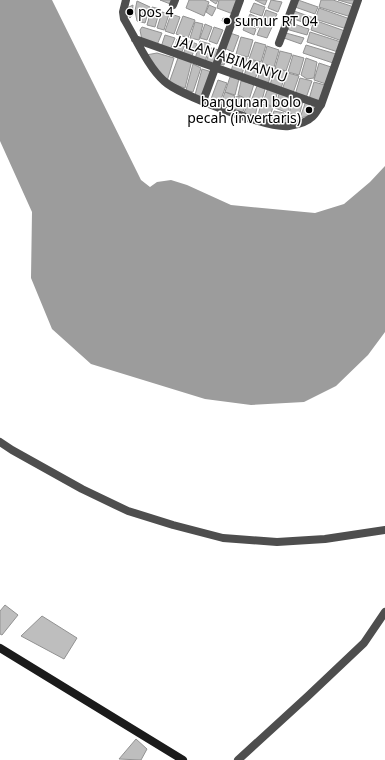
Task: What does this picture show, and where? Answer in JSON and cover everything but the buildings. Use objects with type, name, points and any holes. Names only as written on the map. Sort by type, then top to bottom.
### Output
[{"type":"street","points":[[126,0],[123,12],[124,19],[153,69],[163,81],[176,90],[203,101],[260,122],[276,126],[289,126],[301,123],[312,117],[321,105],[358,0]]},
{"type":"street","points":[[203,101],[240,0]]},
{"type":"street","points":[[279,42],[295,0]]},
{"type":"street","name":"JALAN ABIMANYU","points":[[135,39],[216,66],[321,105]]},
{"type":"street","points":[[0,442],[82,489],[128,511],[223,538],[277,542],[325,539],[385,530]]},
{"type":"street","points":[[238,760],[364,643],[385,612]]},
{"type":"street","points":[[0,648],[183,760]]},
{"type":"shaded area","points":[[0,0],[52,0],[141,180],[150,187],[157,182],[171,180],[187,185],[231,205],[315,213],[344,204],[370,182],[385,166],[385,332],[368,355],[336,386],[304,402],[251,405],[205,399],[91,364],[52,329],[31,278],[32,212],[0,141]]},
{"type":"place","name":"pos 4","points":[[130,12]]},
{"type":"place","name":"sumur RT 04","points":[[227,21]]},
{"type":"place","name":"bangunan bolo pecah (invertaris)","points":[[309,110]]}]
